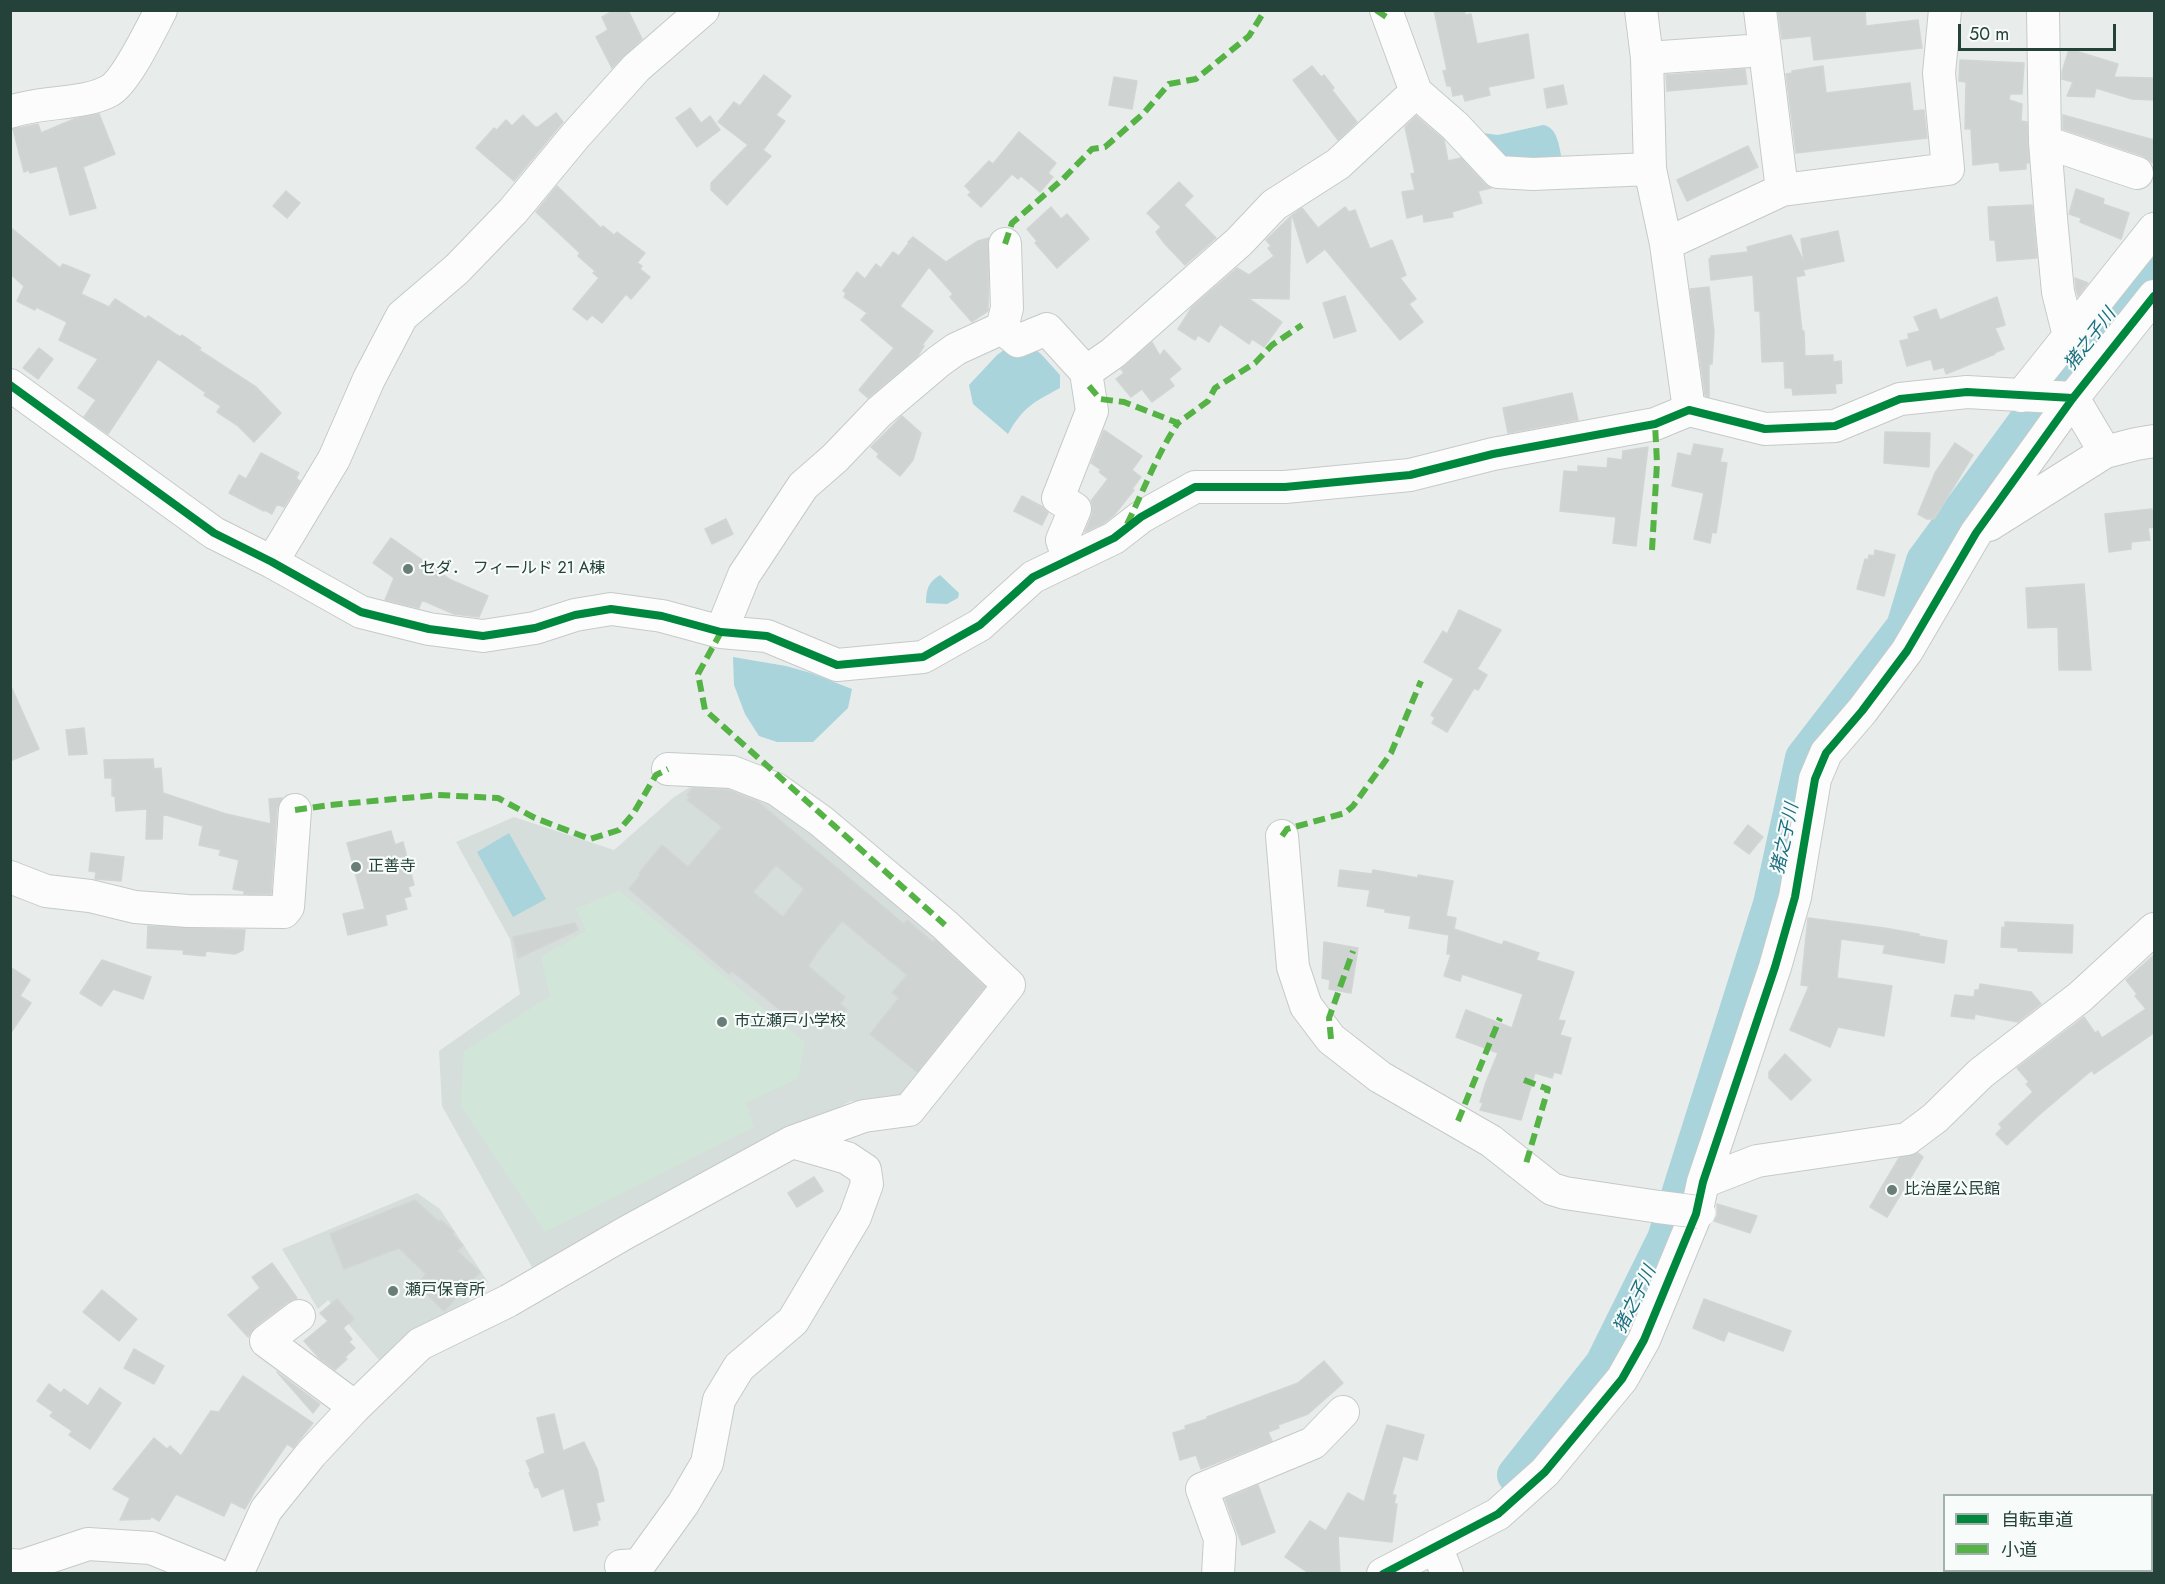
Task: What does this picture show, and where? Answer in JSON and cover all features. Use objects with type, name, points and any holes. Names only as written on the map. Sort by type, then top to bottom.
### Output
[{"type":"street","points":[[10,112],[27,106],[85,98],[111,91],[125,75],[161,10]]},
{"type":"street","points":[[272,562],[334,459],[369,379],[402,316],[457,269],[513,211],[636,68],[704,10]]},
{"type":"street","points":[[1386,10],[1416,92],[1455,126],[1498,172],[1533,174],[1650,169]]},
{"type":"street","points":[[1641,10],[1647,58],[1650,169],[1666,244],[1689,410]]},
{"type":"street","points":[[1760,10],[1782,190]]},
{"type":"street","points":[[1666,244],[1782,190],[1948,169],[1940,73],[1945,10]]},
{"type":"street","points":[[2043,10],[2046,142],[2058,292],[2069,336]]},
{"type":"street","points":[[1647,58],[1764,50]]},
{"type":"street","points":[[1086,372],[1113,353],[1221,258],[1274,205],[1338,164],[1416,92]]},
{"type":"street","points":[[2046,142],[2137,173]]},
{"type":"street","points":[[2026,397],[2069,336],[2154,229]]},
{"type":"street","points":[[1002,328],[1007,308],[1005,244]]},
{"type":"street","points":[[1383,1574],[1442,1560],[1545,1472],[1622,1379],[1648,1330],[1696,1214],[1795,897],[1815,779],[1826,753],[1862,711],[1907,651],[1976,533],[2068,398],[2154,296]]},
{"type":"street","points":[[721,632],[744,575],[803,486],[835,458],[879,412],[938,362],[956,349],[1002,328]]},
{"type":"street","points":[[1002,328],[1018,341],[1047,329],[1086,372],[1092,411],[1058,498],[1075,509],[1062,540],[1069,560]]},
{"type":"street","points":[[10,384],[214,533],[362,612],[429,629],[483,636],[535,628],[575,615],[610,609],[662,616],[721,632],[767,636],[837,665],[923,657],[980,625],[1033,577],[1114,538],[1141,517],[1195,487],[1285,487],[1410,474],[1494,454],[1655,424],[1689,410],[1765,429],[1835,426],[1900,399],[1967,392],[2068,398]]},
{"type":"street","points":[[2068,398],[2105,452]]},
{"type":"street","points":[[1976,533],[2105,452],[2154,441]]},
{"type":"street","points":[[237,1574],[266,1510],[311,1454],[355,1407],[420,1344],[508,1301],[792,1142],[864,1116],[909,1110],[1008,985],[945,925],[821,821],[776,789],[732,772],[668,769]]},
{"type":"street","points":[[10,877],[46,891],[90,896],[135,907],[188,911],[284,912],[288,907],[295,810]]},
{"type":"street","points":[[1282,836],[1293,967],[1306,1006],[1335,1044],[1380,1077],[1491,1141],[1552,1189],[1659,1207],[1701,1197],[1757,1161],[1906,1138],[1935,1118],[1981,1073],[2079,997],[2154,929]]},
{"type":"street","points":[[621,1566],[639,1565],[683,1504],[707,1463],[719,1400],[740,1367],[793,1321],[855,1216],[867,1184],[865,1170],[847,1158],[792,1142]]},
{"type":"street","points":[[299,1316],[266,1341],[355,1407]]},
{"type":"street","points":[[1218,1574],[1220,1539],[1202,1489],[1313,1443],[1343,1412]]},
{"type":"street","points":[[18,1568],[88,1544],[151,1548],[215,1574]]},
{"type":"shaded area","name":"市立瀬戸小学校","points":[[714,772],[768,790],[995,985],[901,1105],[851,1101],[533,1269],[442,1106],[439,1051],[520,994],[510,939],[456,842],[514,817],[614,850],[674,797]]},
{"type":"shaded area","name":"瀬戸保育所","points":[[417,1193],[440,1209],[488,1282],[390,1373],[328,1300],[318,1309],[282,1249]]},
{"type":"green space","points":[[619,891],[805,1042],[798,1078],[746,1103],[754,1127],[545,1232],[461,1106],[464,1051],[550,996],[541,957],[586,931],[576,909]]},
{"type":"water","points":[[1543,125],[1555,134],[1563,163],[1516,167],[1479,138],[1483,133],[1498,135]]},
{"type":"water","points":[[1028,344],[1041,354],[1060,375],[1060,388],[1030,406],[1019,417],[1008,434],[973,404],[969,385],[997,355],[1011,345]]},
{"type":"water","points":[[940,575],[959,593],[958,598],[947,604],[926,603],[929,587]]},
{"type":"water","points":[[733,657],[786,666],[852,689],[848,708],[813,742],[777,742],[759,736],[745,714],[734,685]]},
{"type":"water","points":[[509,833],[546,899],[513,917],[477,852]]},
{"type":"building","points":[[615,10],[628,10],[642,39],[612,68],[596,37],[608,30],[602,17]]},
{"type":"building","points":[[1434,10],[1464,10],[1465,15],[1471,14],[1477,44],[1528,34],[1534,78],[1488,87],[1490,95],[1465,101],[1463,94],[1453,96],[1451,86],[1447,86],[1443,71],[1447,70]]},
{"type":"building","points":[[1778,10],[1865,10],[1866,26],[1918,20],[1922,48],[1814,60],[1811,36],[1782,39]]},
{"type":"building","points":[[2069,49],[2118,64],[2114,77],[2154,78],[2154,100],[2132,99],[2096,88],[2094,97],[2067,96],[2073,82],[2062,79],[2062,72]]},
{"type":"building","points":[[1960,60],[2024,63],[2022,94],[2010,94],[2009,100],[2022,104],[2021,121],[2027,122],[2029,163],[2026,163],[2026,169],[2000,171],[1999,162],[1973,165],[1971,129],[1965,129],[1966,82],[1959,81]]},
{"type":"building","points":[[1312,66],[1321,77],[1324,75],[1334,88],[1332,90],[1357,122],[1338,140],[1293,80]]},
{"type":"building","points":[[1823,66],[1826,93],[1910,83],[1913,111],[1924,110],[1927,138],[1796,153],[1786,74]]},
{"type":"building","points":[[1745,69],[1747,84],[1667,91],[1666,75]]},
{"type":"building","points":[[764,75],[791,96],[776,115],[785,121],[763,150],[771,156],[727,205],[711,190],[711,183],[748,145],[718,122],[734,102],[740,106]]},
{"type":"building","points":[[1114,77],[1137,81],[1132,109],[1109,105]]},
{"type":"building","points":[[1563,85],[1567,104],[1547,108],[1544,89]]},
{"type":"building","points":[[690,108],[701,123],[710,116],[720,130],[697,147],[676,118]]},
{"type":"building","points":[[556,113],[563,122],[514,181],[476,148],[494,128],[497,130],[506,120],[512,126],[523,115],[535,127],[538,127]]},
{"type":"building","points":[[99,114],[115,154],[83,167],[96,208],[70,215],[57,166],[30,173],[29,170],[24,172],[13,129],[38,124],[41,133],[74,119]]},
{"type":"building","points":[[2063,115],[2154,140],[2154,164],[2143,156],[2063,129]]},
{"type":"building","points":[[1416,116],[1444,140],[1448,161],[1461,158],[1491,188],[1478,191],[1482,203],[1452,212],[1453,217],[1424,222],[1423,214],[1407,218],[1402,192],[1415,190],[1411,174],[1415,173],[1405,127]]},
{"type":"building","points":[[1019,132],[1056,163],[1048,173],[1053,177],[1040,192],[1021,176],[1018,179],[1012,174],[981,207],[968,195],[971,192],[965,186],[989,161],[993,164]]},
{"type":"building","points":[[1748,146],[1758,167],[1687,201],[1677,180]]},
{"type":"building","points":[[1179,182],[1193,196],[1184,205],[1216,238],[1185,265],[1156,232],[1161,227],[1147,213]]},
{"type":"building","points":[[557,186],[601,228],[603,226],[614,235],[617,232],[645,253],[637,263],[642,266],[640,269],[650,277],[631,299],[626,294],[602,323],[592,315],[587,320],[573,309],[599,278],[593,273],[595,271],[578,256],[580,253],[536,212]]},
{"type":"building","points":[[2076,189],[2104,199],[2103,204],[2129,213],[2121,239],[2080,222],[2081,218],[2069,214]]},
{"type":"building","points":[[286,191],[300,203],[287,218],[273,206]]},
{"type":"building","points":[[2032,205],[2037,258],[1997,261],[1995,240],[1990,240],[1988,207]]},
{"type":"building","points":[[1051,207],[1061,219],[1067,214],[1089,239],[1057,268],[1035,243],[1037,241],[1027,229]]},
{"type":"building","points":[[1345,207],[1349,212],[1355,210],[1370,249],[1392,240],[1406,275],[1400,278],[1416,299],[1409,304],[1423,322],[1400,340],[1325,249],[1307,263],[1292,215],[1302,208],[1318,228]]},
{"type":"building","points":[[1291,216],[1289,299],[1248,298],[1282,322],[1264,347],[1252,339],[1249,344],[1220,324],[1209,342],[1198,335],[1195,340],[1178,329],[1192,307],[1237,268],[1249,275],[1274,256],[1266,240]]},
{"type":"building","points":[[10,227],[60,268],[63,264],[90,275],[81,294],[109,307],[115,299],[146,319],[148,316],[180,337],[182,335],[201,348],[199,350],[256,387],[281,413],[254,442],[237,425],[217,412],[221,406],[204,395],[206,393],[158,359],[108,434],[84,417],[96,400],[78,388],[98,359],[59,340],[67,322],[36,307],[35,310],[17,301],[24,286],[10,274]]},
{"type":"building","points":[[1838,231],[1844,261],[1803,270],[1805,275],[1796,277],[1802,331],[1804,331],[1805,356],[1833,355],[1833,362],[1841,361],[1842,383],[1835,384],[1836,393],[1793,395],[1792,388],[1785,388],[1784,361],[1762,362],[1760,311],[1755,311],[1753,275],[1711,280],[1709,259],[1711,256],[1748,252],[1747,247],[1791,235],[1804,262],[1801,239]]},
{"type":"building","points":[[913,237],[946,262],[978,241],[989,238],[988,311],[972,322],[950,297],[953,294],[929,267],[900,306],[933,331],[922,345],[924,346],[917,357],[868,398],[859,390],[894,348],[861,320],[867,313],[844,297],[846,293],[843,291],[857,272],[865,279],[876,264],[881,268],[893,252],[899,256],[908,244],[912,247],[908,242]]},
{"type":"building","points":[[2075,278],[2088,283],[2078,296],[2076,289]]},
{"type":"building","points":[[1709,287],[1714,332],[1712,364],[1709,364],[1709,397],[1705,395],[1690,289]]},
{"type":"building","points":[[1345,296],[1356,331],[1334,338],[1323,303]]},
{"type":"building","points":[[1997,297],[2005,325],[1995,328],[2004,349],[1946,374],[1944,367],[1934,370],[1931,359],[1907,366],[1900,341],[1909,339],[1908,334],[1920,331],[1914,317],[1936,309],[1940,320]]},
{"type":"building","points":[[1152,342],[1160,356],[1164,350],[1181,369],[1169,379],[1174,386],[1152,402],[1142,389],[1131,397],[1116,379],[1124,373],[1121,369]]},
{"type":"building","points":[[39,348],[53,359],[38,379],[23,368]]},
{"type":"building","points":[[1572,393],[1578,420],[1508,433],[1503,408]]},
{"type":"building","points":[[902,416],[921,433],[913,460],[900,476],[877,457],[879,454],[871,447]]},
{"type":"building","points":[[1104,430],[1142,456],[1132,470],[1141,477],[1132,489],[1134,490],[1114,515],[1104,523],[1085,532],[1092,515],[1091,501],[1108,479],[1091,463]]},
{"type":"building","points":[[1885,432],[1930,433],[1929,467],[1884,463]]},
{"type":"building","points":[[1955,443],[1973,455],[1934,519],[1927,519],[1918,514],[1935,473]]},
{"type":"building","points":[[1694,444],[1723,449],[1720,462],[1727,463],[1716,533],[1712,532],[1710,543],[1694,539],[1704,493],[1672,486],[1678,453],[1691,456]]},
{"type":"building","points":[[1648,447],[1636,546],[1613,543],[1616,517],[1560,511],[1564,471],[1578,472],[1578,466],[1607,468],[1608,458],[1622,460],[1623,451]]},
{"type":"building","points":[[261,453],[299,473],[296,478],[300,481],[284,507],[277,504],[272,514],[229,493],[239,475],[246,479]]},
{"type":"building","points":[[1022,496],[1043,507],[1048,513],[1042,525],[1014,511]]},
{"type":"building","points":[[2152,509],[2154,527],[2148,528],[2150,540],[2131,542],[2131,549],[2109,552],[2105,514]]},
{"type":"building","points":[[726,519],[733,534],[712,544],[705,529]]},
{"type":"building","points":[[391,538],[451,580],[488,596],[479,617],[454,614],[422,600],[419,608],[385,600],[394,578],[373,563]]},
{"type":"building","points":[[1875,550],[1895,555],[1884,596],[1857,589],[1865,559],[1868,560],[1869,555],[1874,556]]},
{"type":"building","points":[[2084,584],[2091,670],[2059,670],[2058,627],[2028,628],[2026,588]]},
{"type":"building","points":[[1459,610],[1501,630],[1477,669],[1487,675],[1478,690],[1474,688],[1447,732],[1432,723],[1435,718],[1431,715],[1454,679],[1424,662],[1443,631],[1447,634]]},
{"type":"building","points":[[10,684],[39,749],[10,761]]},
{"type":"building","points":[[84,728],[87,754],[69,755],[66,730]]},
{"type":"building","points":[[153,759],[154,769],[161,768],[163,793],[226,814],[271,824],[269,799],[282,798],[277,809],[271,894],[244,894],[244,891],[233,889],[239,860],[219,855],[221,850],[199,845],[203,826],[163,814],[162,839],[146,839],[147,809],[116,811],[115,796],[112,796],[112,778],[105,778],[104,760]]},
{"type":"building","points":[[693,788],[728,790],[757,801],[904,924],[907,920],[933,942],[935,940],[985,987],[917,1072],[870,1034],[899,998],[892,993],[907,975],[842,921],[808,966],[845,997],[840,1004],[847,1009],[832,1027],[825,1021],[822,1025],[812,1017],[802,1028],[732,971],[729,974],[629,889],[662,845],[688,867],[722,827],[687,800],[690,797],[687,795]],"holes":[[[776,865],[804,889],[783,917],[753,892]]]},
{"type":"building","points":[[1748,825],[1763,837],[1749,854],[1734,843]]},
{"type":"building","points":[[391,831],[395,845],[403,842],[414,885],[408,887],[411,896],[404,898],[407,909],[385,915],[387,925],[348,935],[343,914],[365,909],[347,843]]},
{"type":"building","points":[[91,853],[124,857],[121,881],[95,879],[96,872],[89,871]]},
{"type":"building","points":[[1340,870],[1372,874],[1373,870],[1453,881],[1446,916],[1456,918],[1454,929],[1502,945],[1504,941],[1539,953],[1536,960],[1574,972],[1558,1020],[1565,1021],[1560,1035],[1571,1038],[1561,1074],[1554,1072],[1552,1078],[1535,1073],[1521,1120],[1480,1110],[1486,1082],[1498,1053],[1456,1037],[1466,1010],[1512,1028],[1523,994],[1462,974],[1460,981],[1444,976],[1451,954],[1447,954],[1449,935],[1409,928],[1411,916],[1385,912],[1385,909],[1367,906],[1370,890],[1338,886]]},
{"type":"building","points":[[1808,918],[1884,928],[1947,941],[1944,963],[1883,953],[1885,945],[1841,939],[1837,978],[1892,986],[1884,1036],[1838,1027],[1830,1047],[1790,1030],[1809,986],[1801,985]]},
{"type":"building","points":[[2005,922],[2073,925],[2072,953],[2018,951],[2018,948],[2001,947],[2002,927],[2005,928]]},
{"type":"building","points":[[575,923],[578,930],[518,958],[513,937]]},
{"type":"building","points":[[148,926],[245,930],[243,950],[235,954],[206,951],[205,956],[183,954],[184,950],[147,948]]},
{"type":"building","points":[[1324,942],[1358,948],[1351,993],[1329,989],[1330,980],[1322,978]]},
{"type":"building","points":[[2154,955],[2154,1033],[2094,1074],[2092,1070],[2007,1145],[1996,1134],[2002,1128],[1999,1124],[2033,1092],[2026,1084],[2029,1082],[2017,1068],[2084,1017],[2095,1033],[2098,1031],[2102,1038],[2146,1009],[2126,980]]},
{"type":"building","points":[[102,960],[151,977],[143,999],[113,989],[101,1006],[80,993]]},
{"type":"building","points":[[10,967],[30,980],[20,996],[31,1003],[10,1034]]},
{"type":"building","points":[[1980,984],[2031,992],[2041,1004],[2018,1022],[1975,1014],[1974,1019],[1951,1016],[1955,995],[1974,997],[1975,990],[1979,990]]},
{"type":"building","points":[[1785,1054],[1811,1080],[1791,1100],[1769,1078],[1769,1072]]},
{"type":"building","name":"比治屋公民館","points":[[1918,1153],[1923,1157],[1887,1217],[1870,1207],[1899,1158]]},
{"type":"building","points":[[814,1177],[823,1191],[797,1207],[788,1193]]},
{"type":"building","points":[[415,1200],[454,1232],[452,1234],[463,1245],[457,1251],[480,1272],[444,1311],[417,1285],[426,1274],[399,1248],[344,1269],[330,1234]]},
{"type":"building","points":[[1717,1204],[1757,1216],[1750,1233],[1714,1221],[1717,1215]]},
{"type":"building","points":[[272,1263],[297,1298],[288,1302],[255,1327],[248,1337],[228,1315],[260,1288],[252,1277]]},
{"type":"building","points":[[102,1290],[137,1319],[119,1341],[83,1312]]},
{"type":"building","points":[[337,1299],[354,1319],[343,1328],[352,1339],[349,1342],[355,1348],[335,1370],[319,1358],[304,1341],[328,1321],[320,1313]]},
{"type":"building","points":[[1704,1299],[1791,1331],[1783,1351],[1728,1331],[1724,1341],[1693,1328]]},
{"type":"building","points":[[134,1349],[164,1366],[154,1384],[124,1368]]},
{"type":"building","points":[[1324,1361],[1343,1383],[1308,1414],[1278,1425],[1279,1428],[1268,1432],[1272,1441],[1201,1469],[1196,1455],[1180,1460],[1173,1433],[1186,1429],[1185,1426],[1207,1419],[1207,1417],[1298,1383]]},
{"type":"building","points":[[277,1372],[320,1404],[313,1413]]},
{"type":"building","points":[[243,1376],[313,1423],[293,1448],[287,1444],[245,1509],[231,1502],[224,1516],[176,1494],[159,1521],[151,1516],[150,1519],[120,1520],[130,1498],[113,1489],[154,1438],[167,1449],[170,1446],[181,1456],[211,1411],[219,1412]]},
{"type":"building","points":[[49,1384],[61,1393],[64,1389],[88,1406],[100,1388],[121,1403],[90,1449],[69,1435],[72,1431],[50,1416],[53,1412],[37,1401]]},
{"type":"building","points":[[554,1414],[563,1451],[584,1442],[597,1469],[604,1501],[596,1503],[600,1520],[597,1521],[598,1525],[574,1531],[564,1488],[542,1497],[538,1487],[535,1488],[529,1473],[531,1472],[526,1461],[545,1453],[537,1418]]},
{"type":"building","points":[[1387,1425],[1424,1435],[1417,1460],[1403,1456],[1392,1495],[1396,1495],[1394,1504],[1397,1504],[1392,1542],[1338,1536],[1340,1574],[1310,1574],[1285,1557],[1310,1521],[1326,1531],[1348,1493],[1364,1502]]},
{"type":"building","points":[[1258,1485],[1275,1532],[1242,1545],[1225,1499]]},
{"type":"waterway","name":"猪之子川","points":[[1516,1475],[1604,1364],[1666,1239],[1772,904],[1804,758],[1905,627],[1925,561],[2065,370],[2154,256]]},
{"type":"marked path","points":[[1005,244],[1012,223],[1063,179],[1092,149],[1105,147],[1143,114],[1169,84],[1196,79],[1249,36],[1265,10]]},
{"type":"marked path","points":[[1376,10],[1388,18]]},
{"type":"marked path","points":[[1089,386],[1100,399],[1124,402],[1178,423],[1208,401],[1215,388],[1255,363],[1272,345],[1302,325]]},
{"type":"marked path","points":[[1127,524],[1157,460],[1178,423]]},
{"type":"marked path","points":[[1652,550],[1657,463],[1655,424]]},
{"type":"marked path","points":[[721,632],[698,674],[705,710],[945,925]]},
{"type":"marked path","points":[[1282,836],[1287,829],[1345,813],[1353,806],[1391,753],[1421,681]]},
{"type":"marked path","points":[[295,810],[438,795],[498,798],[535,818],[590,839],[619,830],[633,814],[656,775],[668,769]]},
{"type":"marked path","points":[[1331,1039],[1329,1018],[1353,951]]},
{"type":"marked path","points":[[1458,1121],[1500,1018]]},
{"type":"marked path","points":[[1524,1080],[1548,1089],[1525,1167]]},
{"type":"cycle path","points":[[1383,1574],[1498,1514],[1545,1472],[1622,1379],[1644,1340],[1696,1214],[1703,1182],[1775,967],[1795,897],[1815,779],[1826,753],[1862,711],[1907,651],[1976,533],[2073,398],[2154,296]]},
{"type":"cycle path","points":[[10,385],[214,533],[272,562],[361,612],[429,629],[483,636],[535,628],[575,615],[611,609],[662,616],[721,632],[767,636],[837,665],[923,657],[980,625],[1033,577],[1114,538],[1141,517],[1195,487],[1285,487],[1410,475],[1493,454],[1655,424],[1689,410],[1765,429],[1835,426],[1900,399],[1967,392],[2073,398]]},
{"type":"place","name":"セダ． フィールド 21 A棟","points":[[408,569]]},
{"type":"place","name":"正善寺","points":[[356,867]]},
{"type":"place","name":"市立瀬戸小学校","points":[[722,1022]]},
{"type":"place","name":"比治屋公民館","points":[[1892,1190]]},
{"type":"place","name":"瀬戸保育所","points":[[393,1291]]}]
